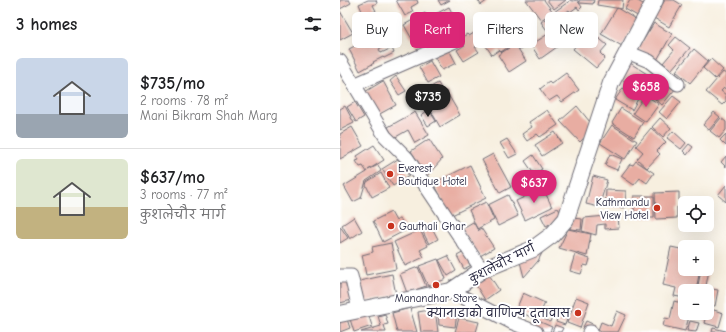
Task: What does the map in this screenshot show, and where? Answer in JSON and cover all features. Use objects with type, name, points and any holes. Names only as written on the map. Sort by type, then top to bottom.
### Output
[{"type":"street","name":"कुशलेचौर मार्ग","points":[[340,314],[451,291],[482,270],[533,249],[552,235],[566,219],[611,83],[655,0]]},
{"type":"street","points":[[354,86],[439,48]]},
{"type":"street","points":[[627,52],[649,61],[678,84]]},
{"type":"street","points":[[340,62],[385,136],[407,158],[482,270]]},
{"type":"street","points":[[340,276],[351,276],[359,309]]},
{"type":"street","points":[[451,291],[512,328],[536,332]]},
{"type":"building","points":[[340,0],[349,0],[351,3],[340,9]]},
{"type":"building","points":[[368,0],[376,0],[377,3],[373,5],[376,11],[362,12],[359,4]]},
{"type":"building","points":[[396,0],[417,0],[418,3],[411,7],[413,12],[410,12],[405,16]]},
{"type":"building","points":[[438,0],[450,0],[441,5]]},
{"type":"building","points":[[478,0],[488,0],[481,5]]},
{"type":"building","points":[[526,0],[544,0],[553,12],[545,12],[545,17],[541,20],[537,12],[535,12]]},
{"type":"building","points":[[547,0],[566,0],[554,9]]},
{"type":"building","points":[[571,0],[577,0],[582,7],[579,10],[577,7],[570,12],[569,10],[566,12],[554,12]]},
{"type":"building","points":[[579,0],[594,0],[593,4],[579,3]]},
{"type":"building","points":[[598,0],[623,0],[622,9],[597,5]]},
{"type":"building","points":[[630,0],[636,0],[650,8],[643,19],[625,9]]},
{"type":"building","points":[[665,0],[674,0],[682,5],[669,27],[654,18]]},
{"type":"building","points":[[449,7],[452,12],[440,12]]},
{"type":"building","points":[[617,8],[637,20],[622,46],[601,34]]},
{"type":"building","points":[[340,11],[352,34],[340,40]]},
{"type":"building","points":[[545,19],[545,28],[541,22]]},
{"type":"building","points":[[410,22],[410,36],[404,25]]},
{"type":"building","points":[[654,23],[672,34],[657,60],[638,49]]},
{"type":"building","points":[[467,34],[469,36],[473,34],[473,48],[476,48],[479,52],[464,61],[457,50],[465,48],[465,35]]},
{"type":"building","points":[[545,36],[545,48],[556,48],[540,59],[533,48],[537,48],[537,41]]},
{"type":"building","points":[[676,37],[690,48],[671,70],[663,63],[674,50],[669,45]]},
{"type":"building","points":[[598,38],[607,45],[600,53],[605,58],[596,68],[573,49],[598,48]]},
{"type":"building","points":[[352,47],[381,48],[379,49],[381,53],[392,48],[394,53],[373,62],[374,63],[360,71],[349,49]]},
{"type":"building","points":[[448,48],[456,63],[442,70],[434,56]]},
{"type":"building","points":[[487,48],[507,48],[501,52],[499,50],[492,55]]},
{"type":"building","points":[[509,48],[518,48],[526,61],[509,72],[498,55]]},
{"type":"building","points":[[694,49],[708,61],[690,83],[676,71]]},
{"type":"building","points":[[711,59],[723,70],[715,79],[703,68]]},
{"type":"building","points":[[430,61],[439,77],[428,83],[419,67]]},
{"type":"building","points":[[630,63],[647,74],[636,94],[626,87],[627,85],[622,79]]},
{"type":"building","points":[[723,72],[726,74],[726,89],[724,88],[721,91],[726,95],[726,101],[722,105],[706,92]]},
{"type":"building","points":[[566,73],[579,90],[562,102],[557,96],[549,101],[540,89],[549,82],[551,84]]},
{"type":"building","points":[[396,76],[406,91],[399,95],[390,81]]},
{"type":"building","points":[[666,79],[676,88],[662,105],[647,92],[656,83],[660,86]]},
{"type":"building","points":[[383,81],[396,105],[376,116],[363,93]]},
{"type":"building","points":[[438,83],[443,92],[446,91],[460,115],[440,127],[426,102],[434,97],[429,88]]},
{"type":"building","points":[[623,88],[639,97],[632,110],[615,100]]},
{"type":"building","points":[[645,95],[659,104],[646,122],[633,113]]},
{"type":"building","points":[[673,96],[681,102],[667,119],[659,112]]},
{"type":"building","points":[[355,102],[364,117],[356,122],[347,107]]},
{"type":"building","points":[[345,106],[354,123],[340,130],[340,109]]},
{"type":"building","points":[[577,106],[594,127],[580,142],[560,121]]},
{"type":"building","points":[[621,108],[643,122],[634,137],[612,123]]},
{"type":"building","points":[[429,110],[436,121],[428,126],[421,115]]},
{"type":"building","points":[[547,110],[558,125],[540,137],[537,134],[527,141],[522,134],[532,127],[529,122]]},
{"type":"building","points":[[415,112],[429,135],[415,143],[408,130],[394,138],[388,127]]},
{"type":"building","points":[[714,112],[720,117],[709,130],[703,125]]},
{"type":"building","points":[[660,118],[671,128],[663,137],[652,127]]},
{"type":"building","points":[[721,118],[726,122],[726,130],[719,138],[710,131]]},
{"type":"building","points":[[612,125],[637,141],[625,159],[600,143]]},
{"type":"building","points":[[352,127],[363,146],[340,159],[340,134]]},
{"type":"building","points":[[651,128],[666,142],[657,151],[660,154],[647,168],[637,159],[643,152],[636,146]]},
{"type":"building","points":[[673,131],[686,143],[681,149],[667,138]]},
{"type":"building","points":[[555,132],[562,143],[542,156],[535,145]]},
{"type":"building","points":[[726,134],[726,146],[720,140]]},
{"type":"building","points":[[429,139],[442,159],[427,176],[411,151]]},
{"type":"building","points":[[507,139],[517,154],[509,158],[500,143]]},
{"type":"building","points":[[689,144],[693,147],[687,155],[683,151]]},
{"type":"building","points":[[374,145],[384,160],[368,170],[378,165],[381,171],[366,181],[361,198],[353,202],[344,186],[367,172],[363,166],[360,167],[356,161],[359,160],[357,156]]},
{"type":"building","points":[[493,154],[511,187],[500,193],[482,160]]},
{"type":"building","points":[[610,154],[622,159],[617,170],[605,165]]},
{"type":"building","points":[[533,155],[542,169],[534,174],[525,161]]},
{"type":"building","points":[[726,156],[726,167],[721,162]]},
{"type":"building","points":[[398,159],[409,176],[393,186],[382,169]]},
{"type":"building","points":[[636,161],[654,173],[647,183],[640,178],[634,185],[621,176],[630,164],[633,165]]},
{"type":"building","points":[[470,165],[486,198],[450,216],[434,183]]},
{"type":"building","points":[[381,173],[389,188],[372,197],[366,185],[367,182]]},
{"type":"building","points":[[593,176],[607,180],[599,207],[586,204]]},
{"type":"building","points":[[726,185],[726,202],[718,195]]},
{"type":"building","points":[[543,188],[552,207],[525,220],[516,201]]},
{"type":"building","points":[[606,190],[626,191],[625,208],[605,206]]},
{"type":"building","points":[[679,192],[677,218],[656,219],[655,193]]},
{"type":"building","points":[[508,195],[518,216],[498,226],[488,205]]},
{"type":"building","points":[[634,196],[654,196],[654,218],[641,218],[641,212],[634,212]]},
{"type":"building","points":[[486,202],[494,220],[477,229],[469,210]]},
{"type":"building","points":[[558,208],[563,217],[546,226],[541,216]]},
{"type":"building","points":[[391,212],[396,221],[400,218],[406,230],[383,242],[373,221]]},
{"type":"building","points":[[618,215],[619,228],[605,229],[605,224],[597,225],[596,235],[582,231],[584,218]]},
{"type":"building","points":[[354,217],[362,231],[350,239],[342,225]]},
{"type":"building","points":[[572,218],[582,219],[581,230],[570,229]]},
{"type":"building","points":[[473,222],[478,230],[481,228],[494,248],[480,256],[461,229]]},
{"type":"building","points":[[430,224],[438,239],[429,244],[421,228]]},
{"type":"building","points":[[340,226],[348,238],[340,243]]},
{"type":"building","points":[[568,229],[591,234],[587,256],[559,248]]},
{"type":"building","points":[[420,230],[428,246],[420,250],[424,257],[405,266],[394,242]]},
{"type":"building","points":[[391,243],[396,269],[366,275],[362,255],[373,252],[372,247]]},
{"type":"building","points":[[671,247],[678,248],[678,276],[699,276],[697,284],[678,284],[678,297],[674,296],[676,288],[663,285]]},
{"type":"building","points":[[466,251],[473,264],[464,269],[457,256]]},
{"type":"building","points":[[543,251],[538,261],[524,277],[519,258]]},
{"type":"building","points":[[575,254],[590,259],[588,266],[584,265],[581,274],[570,271]]},
{"type":"building","points":[[448,256],[456,271],[448,276],[439,260]]},
{"type":"building","points":[[438,259],[446,279],[428,286],[419,266]]},
{"type":"building","points":[[418,267],[426,286],[407,293],[400,274]]},
{"type":"building","points":[[488,273],[499,290],[485,300],[474,282]]},
{"type":"building","points":[[392,274],[396,295],[364,302],[359,281]]},
{"type":"building","points":[[700,276],[708,276],[706,284],[698,284]]},
{"type":"building","points":[[351,280],[356,299],[340,303],[340,283]]},
{"type":"building","points":[[714,289],[718,290],[714,306]]},
{"type":"building","points":[[523,293],[545,303],[537,320],[516,310]]},
{"type":"building","name":"क्यानाडाको वाणिज्य दूतावास","points":[[576,297],[589,302],[580,328],[567,323]]},
{"type":"building","points":[[674,301],[678,302],[678,320],[688,320],[685,331],[663,326],[665,318],[670,319]]},
{"type":"building","points":[[410,308],[417,332],[397,332],[392,313]]},
{"type":"building","points":[[435,309],[438,332],[421,332],[418,312]]},
{"type":"building","points":[[546,309],[554,312],[550,322],[542,318]]},
{"type":"building","points":[[367,310],[372,326],[354,332],[349,316]]},
{"type":"building","points":[[714,310],[723,313],[719,327],[704,323],[705,320],[714,320]]},
{"type":"building","points":[[438,311],[457,314],[455,327],[439,325]]},
{"type":"building","points":[[617,311],[626,315],[618,332],[601,332],[598,330],[601,322],[611,326]]},
{"type":"building","points":[[559,313],[568,316],[565,325],[556,322]]},
{"type":"building","points":[[385,314],[388,324],[384,325],[386,332],[361,332],[381,326],[378,316]]},
{"type":"building","points":[[346,316],[350,328],[340,332],[340,318]]},
{"type":"building","points":[[459,318],[479,322],[476,332],[455,332]]},
{"type":"building","points":[[536,320],[552,327],[550,332],[539,332],[531,328]]},
{"type":"building","points":[[586,321],[595,325],[593,331],[583,327]]},
{"type":"building","points":[[690,321],[699,323],[696,332],[687,331]]},
{"type":"building","points":[[555,325],[563,328],[561,332],[552,332]]},
{"type":"building","points":[[713,328],[726,331],[726,332],[712,332]]},
{"type":"place","name":"Everest Boutique Hotel","points":[[390,174]]},
{"type":"place","name":"Kathmandu View Hotel","points":[[657,208]]},
{"type":"place","name":"Gauthali Ghar","points":[[391,226]]},
{"type":"place","name":"Manandhar Store","points":[[436,285]]},
{"type":"place","name":"क्यानाडाको वाणिज्य दूतावास","points":[[578,313]]}]
